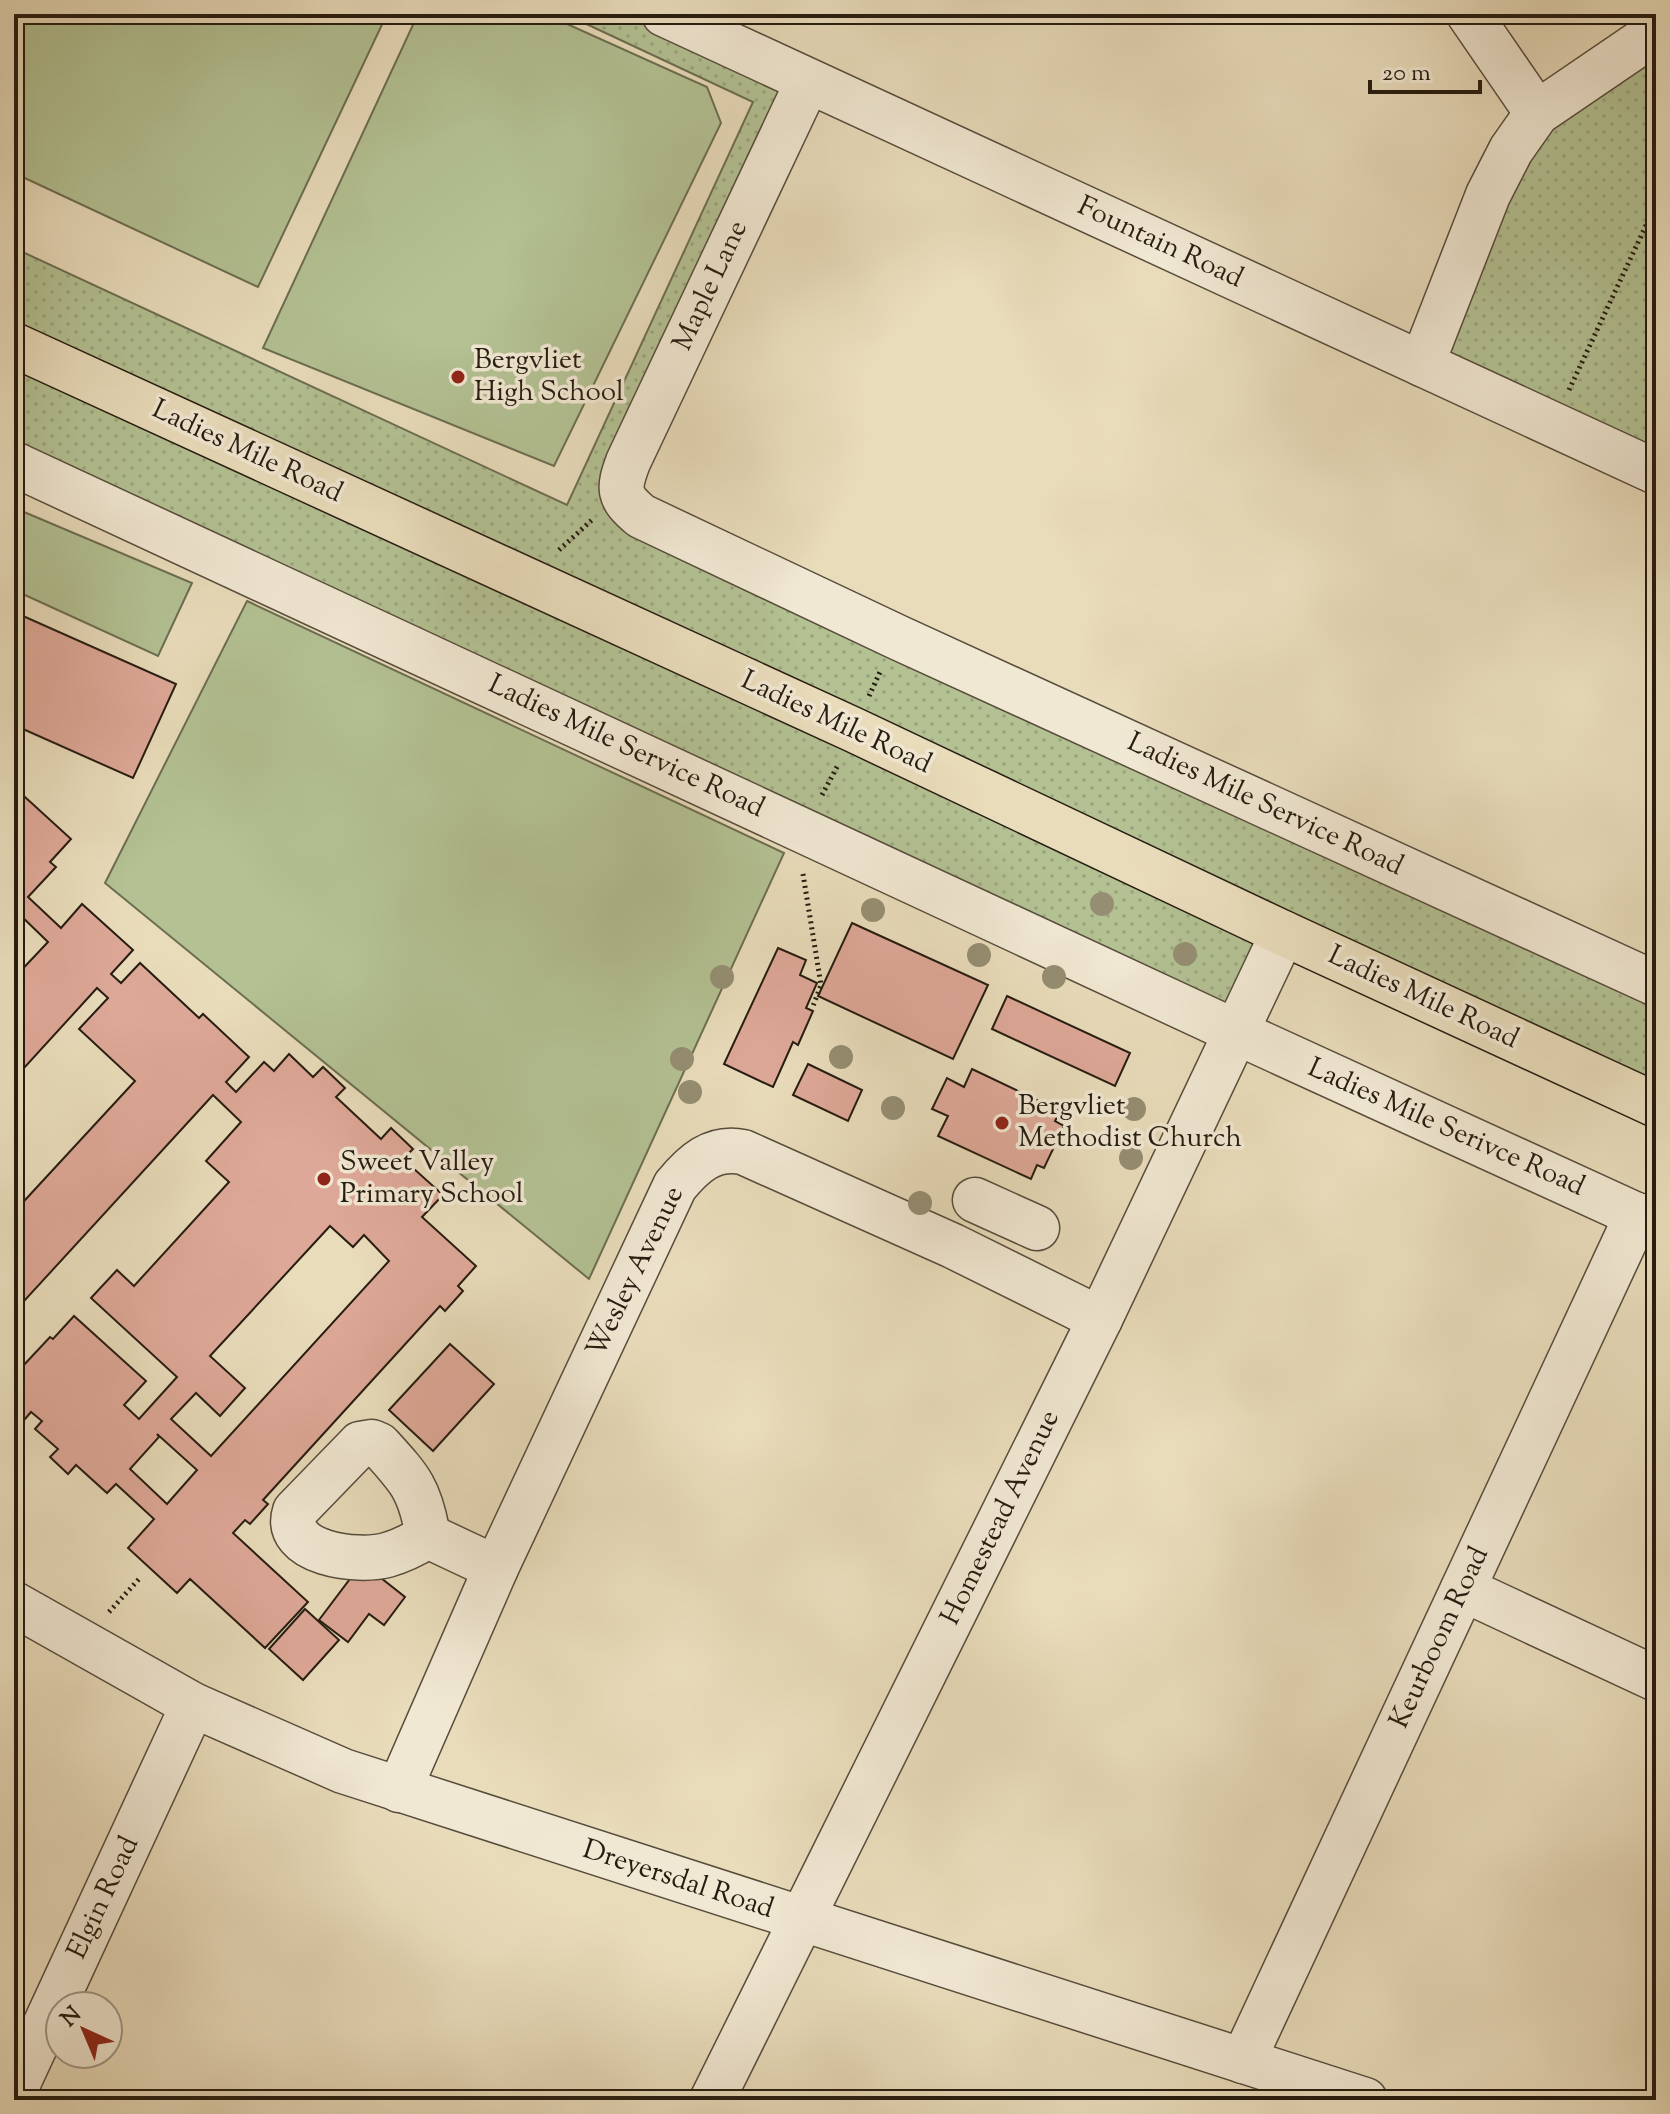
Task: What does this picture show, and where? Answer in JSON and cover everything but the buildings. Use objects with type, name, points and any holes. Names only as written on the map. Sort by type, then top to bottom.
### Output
[{"type":"main road","name":"Ladies Mile Road","points":[[14,345],[839,724],[1656,1105]]},
{"type":"street","name":"Fountain Road","points":[[664,14],[1656,472]]},
{"type":"street","points":[[1469,14],[1537,113]]},
{"type":"street","points":[[1422,364],[1488,195],[1511,150],[1537,113],[1656,32]]},
{"type":"street","name":"Maple Lane","points":[[621,494],[628,462],[808,81]]},
{"type":"street","name":"Ladies Mile Service Road","points":[[14,464],[1236,1032]]},
{"type":"street","name":"Ladies Mile Service Road","points":[[621,494],[641,516],[897,637],[1656,984]]},
{"type":"street","name":"Homestead Avenue","points":[[712,2100],[1100,1319],[1283,933]]},
{"type":"street","name":"Ladies Mile Serivce Road","points":[[1236,1032],[1647,1219]]},
{"type":"street","name":"Wesley Avenue","points":[[399,1790],[496,1568],[675,1186],[688,1171],[714,1153],[730,1150],[743,1152],[953,1246],[1100,1319]]},
{"type":"street","points":[[975,1200],[1037,1228]]},
{"type":"street","name":"Keurboom Road","points":[[1243,2061],[1463,1589],[1647,1219]]},
{"type":"street","points":[[428,1536],[496,1568]]},
{"type":"street","points":[[1463,1589],[1656,1679]]},
{"type":"street","name":"Dreyersdal Road","points":[[14,1604],[193,1705],[286,1748],[399,1790],[1365,2100]]},
{"type":"street","name":"Elgin Road","points":[[14,2092],[193,1705]]},
{"type":"path","points":[[1553,424],[1656,204]]},
{"type":"path","points":[[549,559],[621,494]]},
{"type":"path","points":[[819,801],[838,765]]},
{"type":"path","points":[[801,860],[821,985],[813,1006]]},
{"type":"green space","points":[[14,14],[387,14],[258,287],[14,173]]},
{"type":"green space","points":[[418,14],[545,14],[707,87],[721,123],[554,466],[263,348]]},
{"type":"green space","points":[[565,14],[664,14],[808,81],[621,494],[1656,984],[1656,1105],[1283,934],[1236,1032],[14,464],[14,248],[567,505],[753,102]]},
{"type":"green space","points":[[1656,32],[1656,474],[1422,364],[1511,150]]},
{"type":"green space","points":[[24,512],[192,583],[158,656],[14,590],[14,532]]},
{"type":"green space","points":[[247,601],[784,853],[589,1279],[105,883]]},
{"type":"place","name":"Bergvliet High School","points":[[458,377]]},
{"type":"place","name":"Bergvliet Methodist Church","points":[[1002,1123]]},
{"type":"place","name":"Sweet Valley Primary School","points":[[324,1179]]}]
